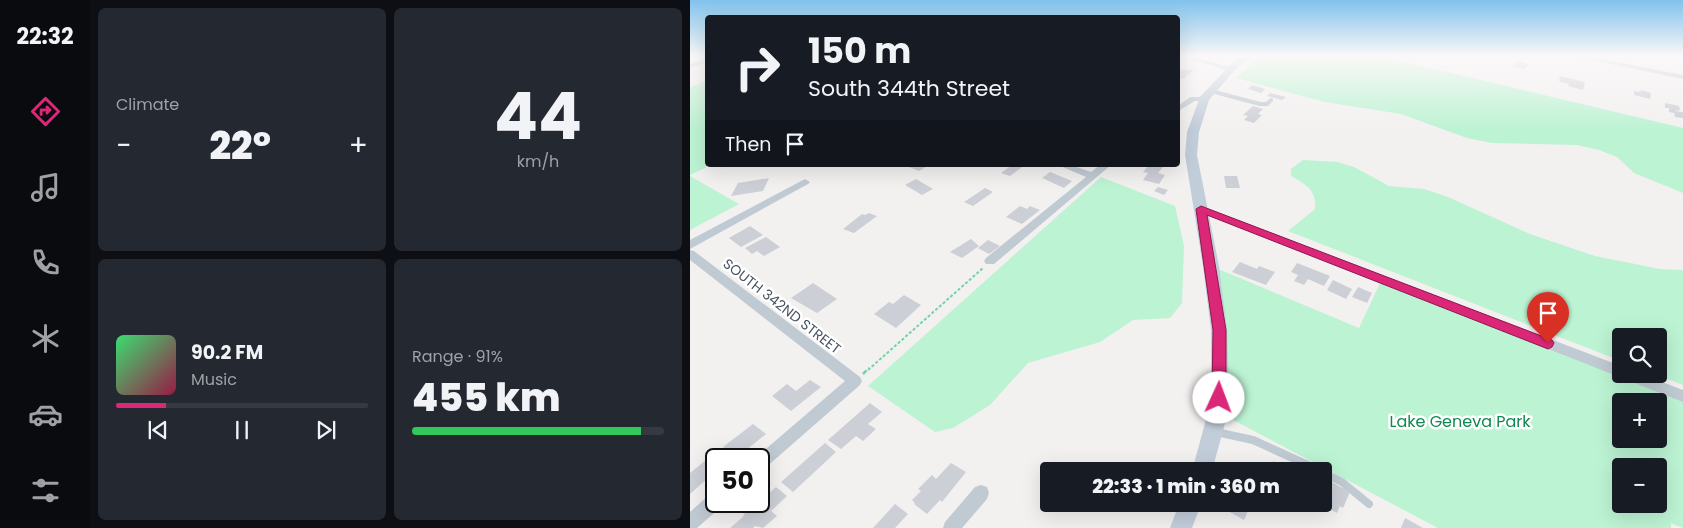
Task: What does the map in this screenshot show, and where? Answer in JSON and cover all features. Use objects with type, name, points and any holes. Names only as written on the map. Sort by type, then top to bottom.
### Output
[{"type":"main road","points":[[1204,462],[1218,412],[1220,383],[1219,330],[1191,156],[1193,132],[1207,95],[1220,81]]},
{"type":"main road","points":[[1181,528],[1187,512]]},
{"type":"street","points":[[1180,108],[1193,99],[1207,95]]},
{"type":"street","points":[[1068,167],[1092,176]]},
{"type":"street","points":[[990,261],[1103,167]]},
{"type":"street","points":[[690,245],[805,182]]},
{"type":"street","points":[[1201,209],[1612,369]]},
{"type":"street","name":"SOUTH 342ND STREET","points":[[690,254],[855,381]]},
{"type":"street","points":[[770,454],[855,381]]},
{"type":"street","points":[[1649,383],[1683,396]]},
{"type":"street","points":[[951,528],[981,493]]},
{"type":"street","points":[[690,523],[705,510]]},
{"type":"lane","points":[[1207,95],[1260,104],[1267,104],[1271,100]]},
{"type":"lane","points":[[1213,431],[1253,440],[1300,462]]},
{"type":"lane","points":[[1332,477],[1342,482],[1369,504]]},
{"type":"path","points":[[855,381],[990,261]]},
{"type":"green space","points":[[1246,81],[1483,81],[1683,128],[1683,193],[1634,173],[1617,157],[1599,150],[1577,145],[1492,143],[1467,138],[1401,114],[1325,102]]},
{"type":"green space","points":[[705,82],[705,167],[707,167],[690,175],[690,87]]},
{"type":"green space","points":[[1303,160],[1337,162],[1354,167],[1389,186],[1424,189],[1448,197],[1530,234],[1595,256],[1660,269],[1683,270],[1683,385],[1667,379],[1667,328],[1612,328],[1612,357],[1288,231],[1315,209],[1312,193],[1301,182],[1291,176],[1291,169]]},
{"type":"green space","points":[[690,176],[739,204],[690,230]]},
{"type":"green space","points":[[1101,177],[1175,206],[1184,246],[1182,303],[1170,318],[1133,320],[1100,342],[1028,363],[990,405],[953,428],[935,432],[868,386]]},
{"type":"green space","name":"Lake Geneva Park","points":[[1211,266],[1359,328],[1382,279],[1612,368],[1612,383],[1649,383],[1683,396],[1683,528],[1671,523],[1671,528],[1438,528],[1332,472],[1332,462],[1313,462],[1218,412]]},
{"type":"building","points":[[1559,81],[1585,82],[1583,90],[1568,86],[1569,84]]},
{"type":"building","points":[[1252,85],[1265,89],[1261,93],[1248,89]]},
{"type":"building","points":[[1641,90],[1651,93],[1650,99],[1634,95],[1634,91],[1641,92]]},
{"type":"building","points":[[1270,93],[1286,97],[1282,100],[1267,96]]},
{"type":"building","points":[[1665,103],[1679,106],[1680,110],[1675,111],[1683,112],[1683,118],[1675,117],[1674,113],[1669,112],[1669,108],[1665,108]]},
{"type":"building","points":[[1253,106],[1263,109],[1258,114],[1262,115],[1254,123],[1244,120],[1248,116],[1243,115]]},
{"type":"building","points":[[909,167],[926,167],[919,171]]},
{"type":"building","points":[[1009,167],[1022,167],[1010,176],[1001,173]]},
{"type":"building","points":[[1147,167],[1163,167],[1158,173],[1165,175],[1159,184],[1143,180],[1148,173],[1143,172]]},
{"type":"building","points":[[1050,172],[1072,181],[1064,188],[1042,178]]},
{"type":"building","points":[[1224,176],[1237,176],[1240,188],[1226,188]]},
{"type":"building","points":[[769,178],[763,191],[731,196],[738,183]]},
{"type":"building","points":[[916,179],[933,189],[922,195],[905,185]]},
{"type":"building","points":[[1158,187],[1168,190],[1164,195],[1154,191]]},
{"type":"building","points":[[985,188],[993,192],[973,206],[964,202]]},
{"type":"building","points":[[1020,206],[1027,209],[1030,206],[1040,210],[1022,224],[1006,217]]},
{"type":"building","points":[[869,213],[877,216],[854,233],[843,229],[862,214]]},
{"type":"building","points":[[750,226],[763,235],[741,247],[729,238]]},
{"type":"building","points":[[766,237],[780,247],[764,256],[757,251],[752,254],[745,248]]},
{"type":"building","points":[[971,239],[979,246],[962,258],[950,252]]},
{"type":"building","points":[[988,240],[1000,246],[989,254],[978,248]]},
{"type":"building","points":[[1240,262],[1257,269],[1259,266],[1275,272],[1266,285],[1232,272]]},
{"type":"building","points":[[1297,263],[1330,276],[1324,286],[1308,279],[1304,285],[1294,281],[1298,275],[1291,272]]},
{"type":"building","points":[[1333,280],[1352,289],[1346,299],[1327,290]]},
{"type":"building","points":[[813,283],[837,299],[817,313],[791,298]]},
{"type":"building","points":[[1358,287],[1372,293],[1367,303],[1352,297]]},
{"type":"building","points":[[904,295],[921,305],[896,328],[874,314],[889,302],[893,304]]},
{"type":"building","points":[[810,380],[821,387],[791,411],[772,396],[787,384],[796,391]]},
{"type":"building","points":[[870,403],[882,412],[868,424],[876,429],[863,441],[856,436],[841,449],[828,440]]},
{"type":"building","points":[[753,424],[766,434],[749,448],[723,447]]},
{"type":"building","points":[[825,443],[836,452],[793,492],[781,482]]},
{"type":"building","points":[[705,461],[705,481],[690,494],[690,473]]},
{"type":"building","points":[[951,463],[966,472],[942,502],[940,500],[927,514],[914,504],[912,500],[921,491],[918,489],[932,475],[936,479]]},
{"type":"building","points":[[1332,482],[1350,492],[1343,508],[1340,506],[1337,513],[1332,510]]},
{"type":"building","points":[[776,487],[787,496],[771,511],[777,516],[763,528],[755,526],[753,528],[730,528],[745,513],[770,513],[770,492]]},
{"type":"building","points":[[895,504],[908,514],[895,528],[873,528]]},
{"type":"building","points":[[1230,512],[1248,512],[1244,520]]},
{"type":"building","points":[[1405,518],[1423,528],[1401,528]]},
{"type":"route","points":[[1219,398],[1219,330],[1211,266],[1201,209],[1548,343]]}]
